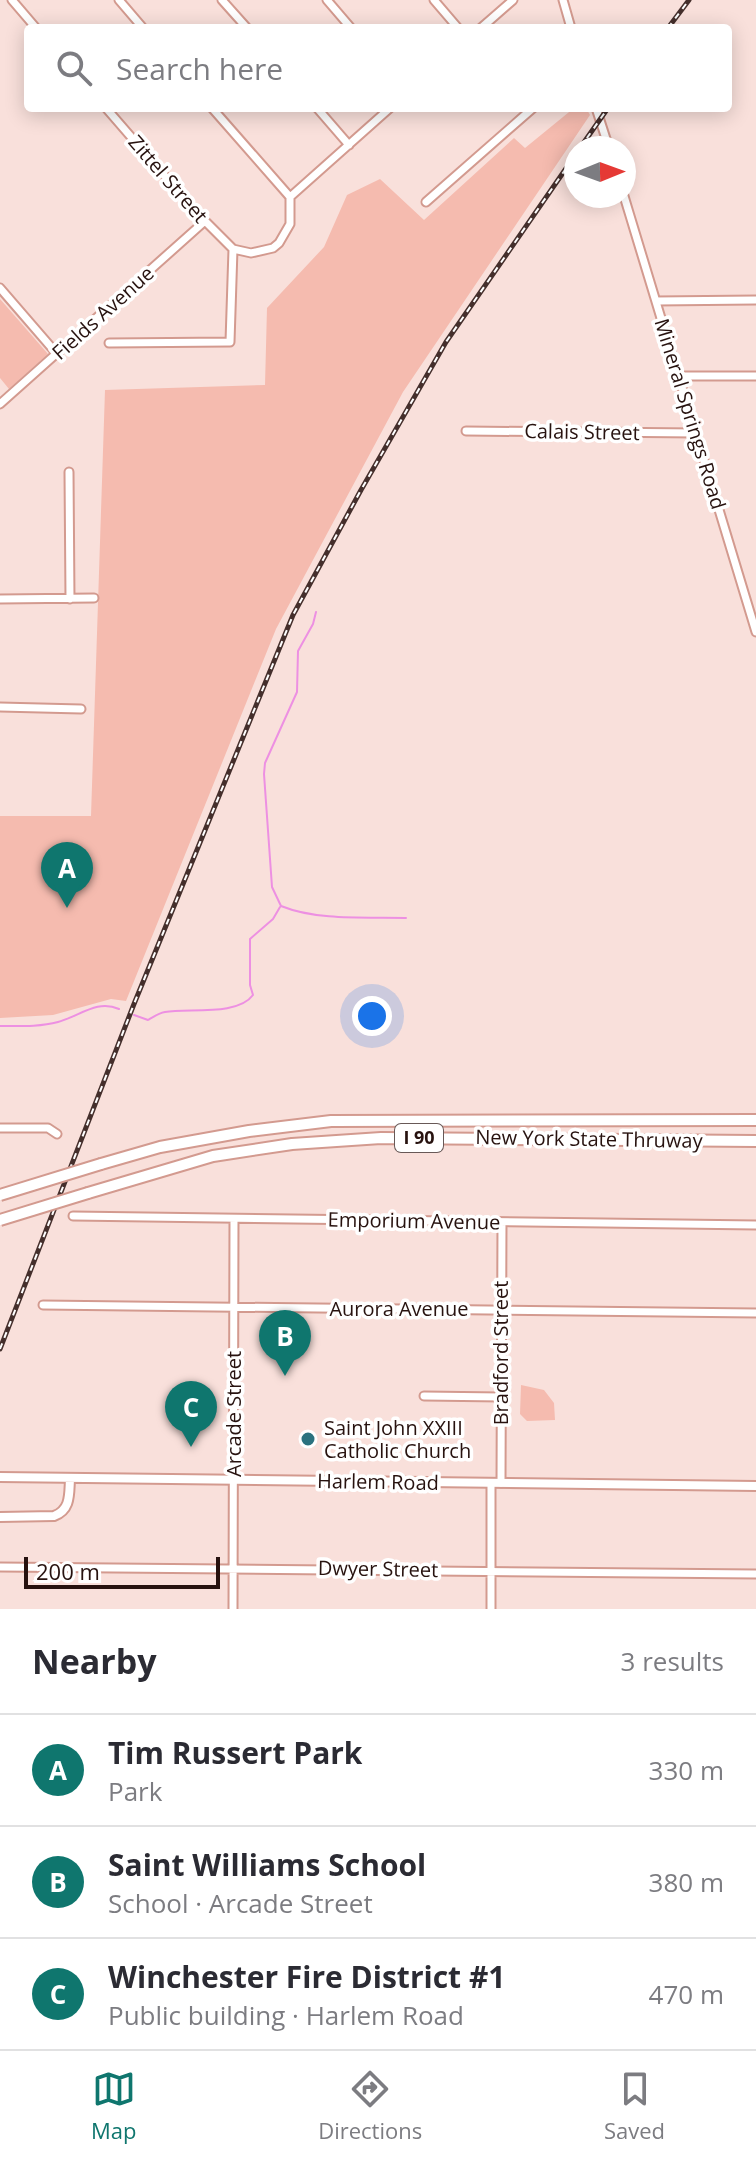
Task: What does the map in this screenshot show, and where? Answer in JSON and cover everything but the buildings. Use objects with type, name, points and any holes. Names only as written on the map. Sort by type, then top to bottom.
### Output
[{"type":"highway","name":"New York State Thruway","points":[[0,1195],[160,1147],[249,1131],[331,1121],[756,1120]]},
{"type":"highway","name":"New York State Thruway","points":[[0,1220],[213,1156],[292,1144],[381,1138],[756,1141]]},
{"type":"main road","name":"Harlem Road","points":[[0,1477],[756,1486]]},
{"type":"main road","points":[[0,1517],[54,1516],[62,1513],[69,1498],[70,1479]]},
{"type":"street","points":[[12,0],[33,24]]},
{"type":"street","points":[[119,0],[140,24]]},
{"type":"street","points":[[222,0],[243,24]]},
{"type":"street","points":[[327,0],[348,24]]},
{"type":"street","points":[[434,0],[455,24]]},
{"type":"street","points":[[486,24],[513,0]]},
{"type":"street","points":[[563,0],[570,24]]},
{"type":"street","name":"Zittel Street","points":[[110,112],[233,249]]},
{"type":"street","points":[[109,343],[230,342],[233,249],[251,253],[273,248],[290,224],[290,197],[216,112]]},
{"type":"street","points":[[320,112],[349,145]]},
{"type":"street","points":[[290,197],[386,112]]},
{"type":"street","points":[[426,202],[528,112]]},
{"type":"street","points":[[597,112],[605,136]]},
{"type":"street","name":"Mineral Springs Road","points":[[628,208],[756,632]]},
{"type":"street","name":"Fields Avenue","points":[[0,404],[205,221]]},
{"type":"street","points":[[0,288],[57,354]]},
{"type":"street","points":[[656,301],[756,300]]},
{"type":"street","points":[[680,376],[756,376]]},
{"type":"street","name":"Calais Street","points":[[466,431],[697,433]]},
{"type":"street","points":[[69,472],[70,599]]},
{"type":"street","points":[[0,599],[94,598]]},
{"type":"street","points":[[0,707],[81,709]]},
{"type":"street","points":[[0,1128],[48,1128],[57,1134]]},
{"type":"street","name":"Emporium Avenue","points":[[73,1216],[756,1225]]},
{"type":"street","name":"Arcade Street","points":[[233,1609],[234,1219]]},
{"type":"street","name":"Bradford Street","points":[[491,1609],[501,1397],[502,1222]]},
{"type":"street","name":"Aurora Avenue","points":[[43,1305],[756,1313]]},
{"type":"street","points":[[424,1396],[501,1397]]},
{"type":"street","name":"Dwyer Street","points":[[0,1567],[756,1574]]},
{"type":"shaded area","points":[[569,112],[588,112],[590,115],[576,136],[564,136],[564,154],[403,392],[276,629],[126,1001],[111,999],[53,1015],[0,1018],[0,816],[91,816],[105,390],[265,385],[267,308],[324,247],[347,195],[380,179],[424,220],[514,138],[525,148]]},
{"type":"shaded area","points":[[0,299],[48,354],[9,389],[0,378]]},
{"type":"shaded area","points":[[521,1385],[544,1390],[554,1403],[555,1420],[527,1421],[520,1414]]},
{"type":"waterway","points":[[316,612],[298,651],[297,692],[265,763],[272,887],[281,906],[295,911],[342,917],[406,918]]},
{"type":"waterway","points":[[134,1015],[148,1020],[165,1012],[225,1009],[246,1002],[253,995],[250,985],[250,939],[273,919],[280,907]]},
{"type":"waterway","points":[[0,1026],[51,1024],[103,1006],[119,1009]]},
{"type":"railway","points":[[671,24],[689,0]]},
{"type":"railway","points":[[588,136],[605,112]]},
{"type":"railway","points":[[0,1349],[134,1004],[293,615],[446,342],[564,171]]},
{"type":"place","name":"Tim Russert Park","points":[[67,908]]},
{"type":"place","name":"Saint Williams School","points":[[285,1376]]},
{"type":"place","name":"Saint John XXIII Catholic Church","points":[[308,1439]]},
{"type":"place","name":"Winchester Fire District #1","points":[[191,1447]]}]
